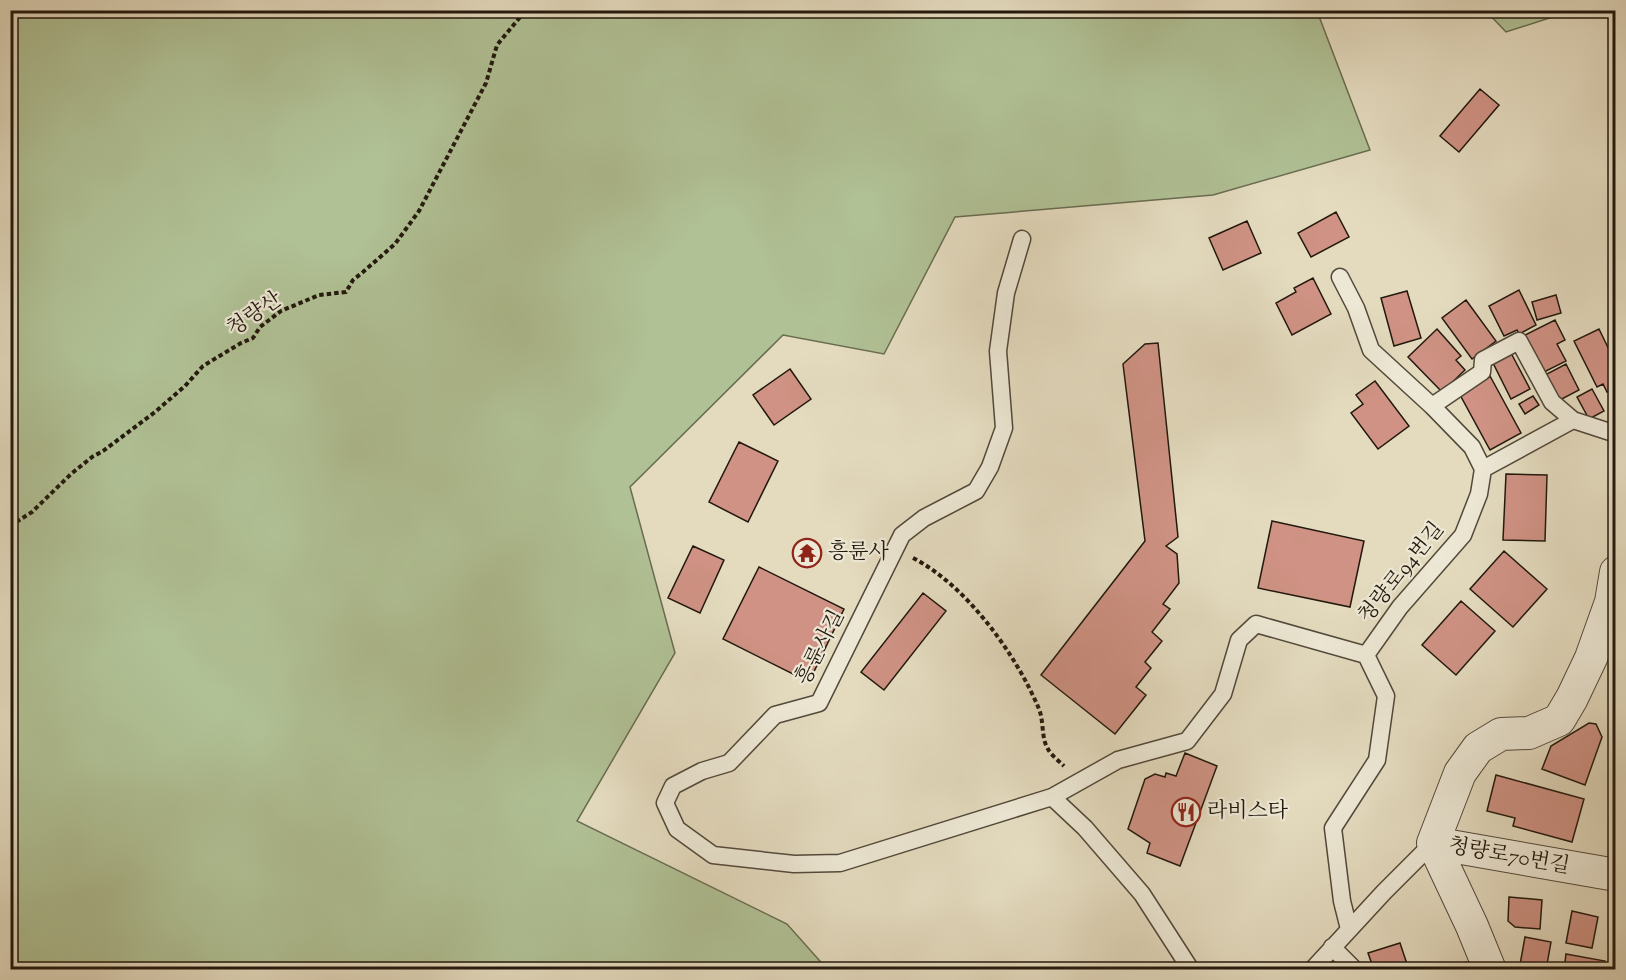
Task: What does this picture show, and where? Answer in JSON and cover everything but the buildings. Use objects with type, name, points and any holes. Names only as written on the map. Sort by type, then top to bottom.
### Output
[{"type":"street","points":[[1490,969],[1433,843],[1460,773],[1478,748],[1501,734],[1529,733],[1559,720],[1591,658],[1611,602],[1616,572]]},
{"type":"street","name":"청량로70번길","points":[[1433,843],[1616,875]]},
{"type":"lane","name":"흥륜사길","points":[[1022,239],[1006,292],[998,351],[1004,428],[990,467],[976,491],[924,518],[902,535],[819,703],[775,715],[729,763],[702,771],[673,786],[665,803],[677,829],[713,855],[794,864],[840,863],[1052,797],[1118,760],[1187,741],[1223,694],[1239,640],[1256,624],[1366,655]]},
{"type":"lane","points":[[1340,277],[1356,308],[1371,350],[1432,406],[1472,447],[1483,469],[1573,420]]},
{"type":"lane","points":[[1432,406],[1482,372],[1483,360],[1520,342],[1552,402],[1573,420],[1616,434]]},
{"type":"lane","name":"청량로94번길","points":[[1349,929],[1342,901],[1334,828],[1377,760],[1386,696],[1366,655],[1400,607],[1463,535],[1479,494],[1483,469]]},
{"type":"lane","points":[[1052,797],[1085,828],[1142,894],[1191,969]]},
{"type":"lane","name":"청량로70번길","points":[[1312,969],[1433,843]]},
{"type":"lane","points":[[1332,947],[1355,969]]},
{"type":"path","name":"청량산","points":[[10,526],[32,512],[85,462],[154,412],[185,386],[203,366],[241,343],[254,338],[261,327],[281,311],[319,295],[346,292],[353,280],[395,244],[427,198],[445,159],[466,123],[486,83],[497,45],[526,10]]},
{"type":"path","points":[[895,549],[932,567],[967,598],[1000,641],[1024,680],[1040,711],[1048,749],[1079,782]]},
{"type":"green space","points":[[10,11],[1317,11],[1370,150],[1213,195],[955,217],[884,354],[783,335],[630,487],[675,653],[577,821],[787,924],[827,969],[11,969]]},
{"type":"green space","points":[[1486,11],[1571,11],[1506,32]]},
{"type":"place","name":"흥륜사","points":[[807,553]]},
{"type":"place","name":"라비스타","points":[[1186,812]]}]
